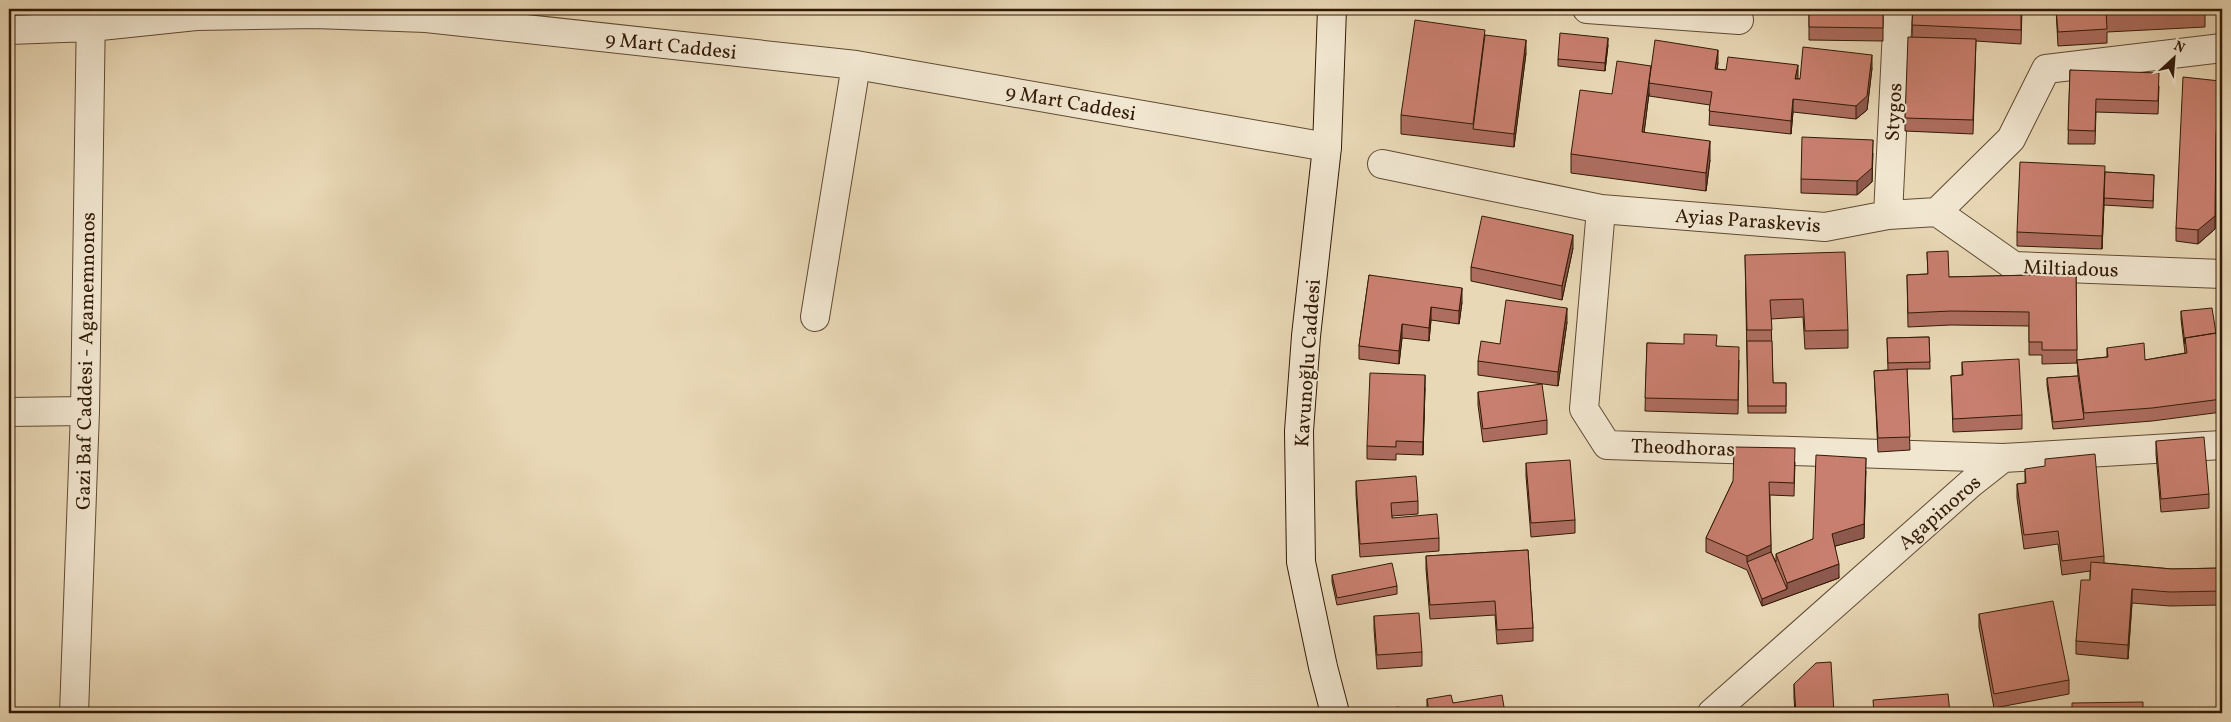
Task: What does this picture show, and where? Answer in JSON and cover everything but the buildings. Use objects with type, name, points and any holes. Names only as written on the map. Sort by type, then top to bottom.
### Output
[{"type":"street","name":"Kavunoğlu Caddesi","points":[[1332,9],[1327,147],[1306,336],[1299,431],[1300,562],[1335,713]]},
{"type":"street","points":[[1587,9],[1739,20]]},
{"type":"street","name":"Stygos","points":[[1888,215],[1898,9]]},
{"type":"street","name":"9 Mart Caddesi","points":[[9,30],[91,18],[426,13],[856,65],[1327,147]]},
{"type":"street","name":"Gazi Baf Caddesi - Agamemnonos","points":[[74,713],[85,411],[91,18]]},
{"type":"street","points":[[1937,212],[2010,139],[2046,69],[2222,48]]},
{"type":"street","points":[[815,317],[856,65]]},
{"type":"street","name":"Ayias Paraskevis","points":[[1382,164],[1602,209],[1825,227],[1888,215],[1937,212]]},
{"type":"street","name":"Theodhoras","points":[[1602,209],[1584,409],[1607,445],[2003,458]]},
{"type":"street","name":"Miltiadous","points":[[1937,212],[2014,266],[2222,274]]},
{"type":"street","points":[[9,412],[85,411]]},
{"type":"street","points":[[2003,458],[2222,444]]},
{"type":"street","name":"Agapinoros","points":[[1712,713],[1970,484],[2003,458]]}]
